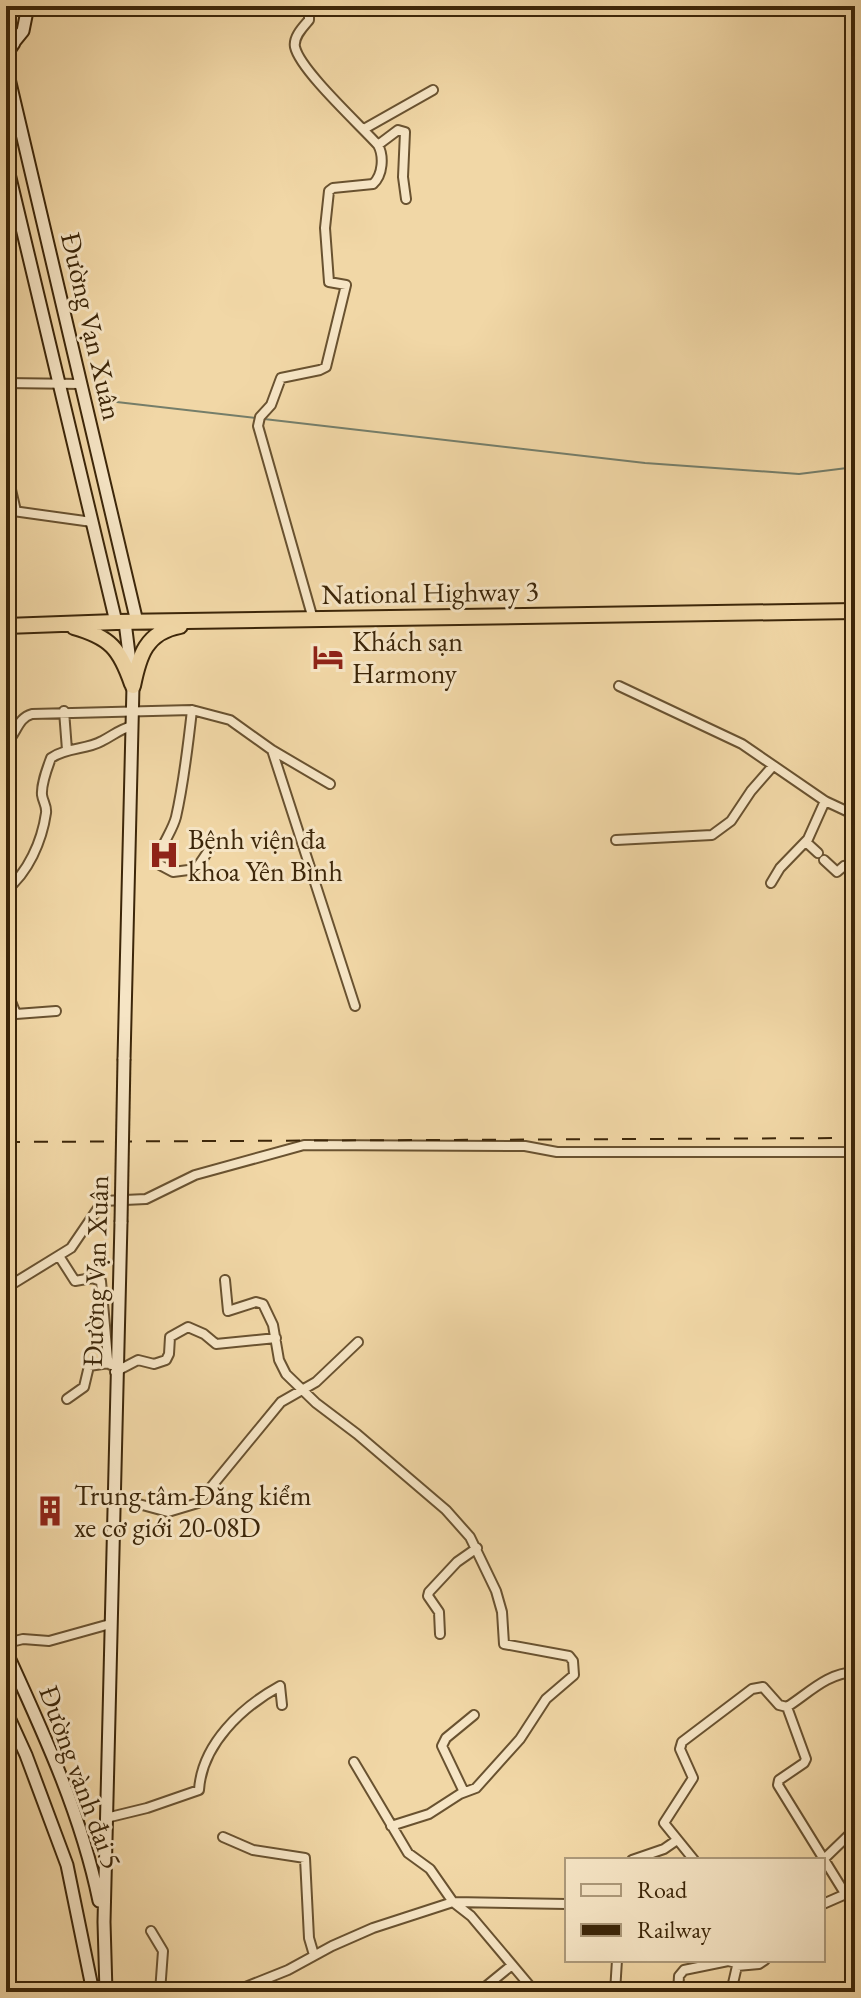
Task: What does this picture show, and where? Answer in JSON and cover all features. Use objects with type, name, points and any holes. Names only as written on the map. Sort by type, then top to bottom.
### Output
[{"type":"highway","name":"National Highway 3","points":[[6,626],[855,611]]},
{"type":"highway","points":[[133,686],[139,658],[154,636],[173,627],[209,622]]},
{"type":"highway","points":[[62,624],[98,635],[112,645],[125,664],[133,686]]},
{"type":"main road","name":"Đường Vạn Xuân","points":[[28,6],[23,31],[6,55],[7,70],[81,384],[126,622],[133,686],[121,1222],[113,1367],[104,1922],[106,1992]]},
{"type":"main road","name":"Đường Vạn Xuân","points":[[6,161],[9,190],[92,522],[126,622]]},
{"type":"main road","name":"Đường vành đai 5","points":[[6,1651],[51,1749],[91,1860],[104,1922]]},
{"type":"main road","name":"Đường vành đai 5","points":[[6,1711],[67,1865],[93,1992]]},
{"type":"main road","name":"Đường Vạn Xuân","points":[[104,1922],[113,1992]]},
{"type":"street","points":[[309,6],[309,20],[296,37],[296,50],[315,78],[378,145],[382,157],[377,181],[369,186],[333,188],[329,191],[325,228],[329,282],[346,285],[329,360],[320,370],[281,378],[271,405],[260,419],[258,430],[313,619]]},
{"type":"street","points":[[364,129],[433,90]]},
{"type":"street","points":[[378,145],[398,130],[405,132],[403,177],[406,199]]},
{"type":"street","points":[[6,383],[81,384]]},
{"type":"street","points":[[6,468],[11,511],[92,522]]},
{"type":"street","points":[[619,686],[730,738],[759,754],[772,767],[825,801],[855,815]]},
{"type":"street","points":[[192,710],[178,808],[158,864],[173,872],[196,869],[213,844]]},
{"type":"street","points":[[6,743],[26,716],[64,711],[192,710],[230,720],[272,750],[330,784]]},
{"type":"street","points":[[64,711],[67,750]]},
{"type":"street","points":[[6,890],[25,871],[46,816],[42,791],[51,758],[67,750],[99,743],[116,730],[132,726]]},
{"type":"street","points":[[272,750],[355,1006]]},
{"type":"street","points":[[616,840],[712,835],[731,821],[772,767]]},
{"type":"street","points":[[771,883],[780,868],[806,842],[825,801]]},
{"type":"street","points":[[806,842],[837,872],[844,866],[855,864]]},
{"type":"street","points":[[6,950],[11,964],[6,973]]},
{"type":"street","points":[[6,989],[16,1014],[56,1011]]},
{"type":"street","points":[[6,1288],[77,1243],[103,1201],[146,1199],[195,1175],[304,1145],[525,1146],[557,1152],[855,1152]]},
{"type":"street","points":[[59,1256],[75,1281],[92,1278],[101,1281],[113,1367]]},
{"type":"street","points":[[225,1280],[228,1311],[261,1302],[273,1325],[282,1368],[302,1390],[446,1510],[477,1548],[499,1602],[504,1644],[569,1656],[573,1661],[572,1678],[546,1699],[520,1739],[476,1788],[429,1814],[391,1826]]},
{"type":"street","points":[[67,1399],[84,1387],[89,1366],[113,1367],[138,1360],[154,1364],[166,1360],[170,1337],[188,1327],[216,1344],[276,1338]]},
{"type":"street","points":[[113,1500],[168,1512],[198,1503],[281,1402],[316,1382],[358,1342]]},
{"type":"street","points":[[440,1634],[439,1612],[428,1596],[429,1592],[457,1562],[477,1548]]},
{"type":"street","points":[[7,1643],[23,1639],[49,1641],[110,1624]]},
{"type":"street","points":[[787,1707],[810,1689],[836,1675],[855,1672]]},
{"type":"street","points":[[106,1818],[199,1790],[204,1761],[227,1729],[280,1686],[282,1705]]},
{"type":"street","points":[[692,1858],[664,1823],[693,1778],[680,1749],[682,1742],[757,1687],[767,1690],[779,1705],[787,1707]]},
{"type":"street","points":[[787,1707],[806,1759],[777,1783],[823,1858]]},
{"type":"street","points":[[464,1792],[442,1746],[446,1738],[474,1715]]},
{"type":"street","points":[[354,1762],[408,1853],[430,1869],[453,1902],[471,1916],[535,1992]]},
{"type":"street","points":[[825,1858],[855,1829]]},
{"type":"street","points":[[223,1837],[253,1850],[305,1858],[309,1938],[314,1955]]},
{"type":"street","points":[[638,1858],[664,1849],[677,1840]]},
{"type":"street","points":[[825,1861],[846,1895]]},
{"type":"street","points":[[825,1903],[855,1890]]},
{"type":"street","points":[[233,1992],[288,1970],[373,1928],[453,1902],[545,1901],[565,1904]]},
{"type":"street","points":[[151,1931],[163,1951],[160,1992]]},
{"type":"street","points":[[615,1992],[617,1962]]},
{"type":"street","points":[[678,1992],[679,1976],[684,1970],[723,1962]]},
{"type":"street","points":[[732,1962],[762,1962]]},
{"type":"street","points":[[731,1992],[735,1970],[741,1964]]},
{"type":"street","points":[[479,1992],[512,1965]]},
{"type":"waterway","points":[[108,401],[257,418]]},
{"type":"waterway","points":[[264,419],[645,463],[799,474],[855,467]]},
{"type":"railway","points":[[6,1142],[855,1138]]},
{"type":"place","name":"Khách sạn Harmony","points":[[328,657]]},
{"type":"place","name":"Bệnh viện đa khoa Yên Bình","points":[[164,855]]},
{"type":"place","name":"Trung tâm Đăng kiểm xe cơ giới 20-08D","points":[[50,1511]]}]
